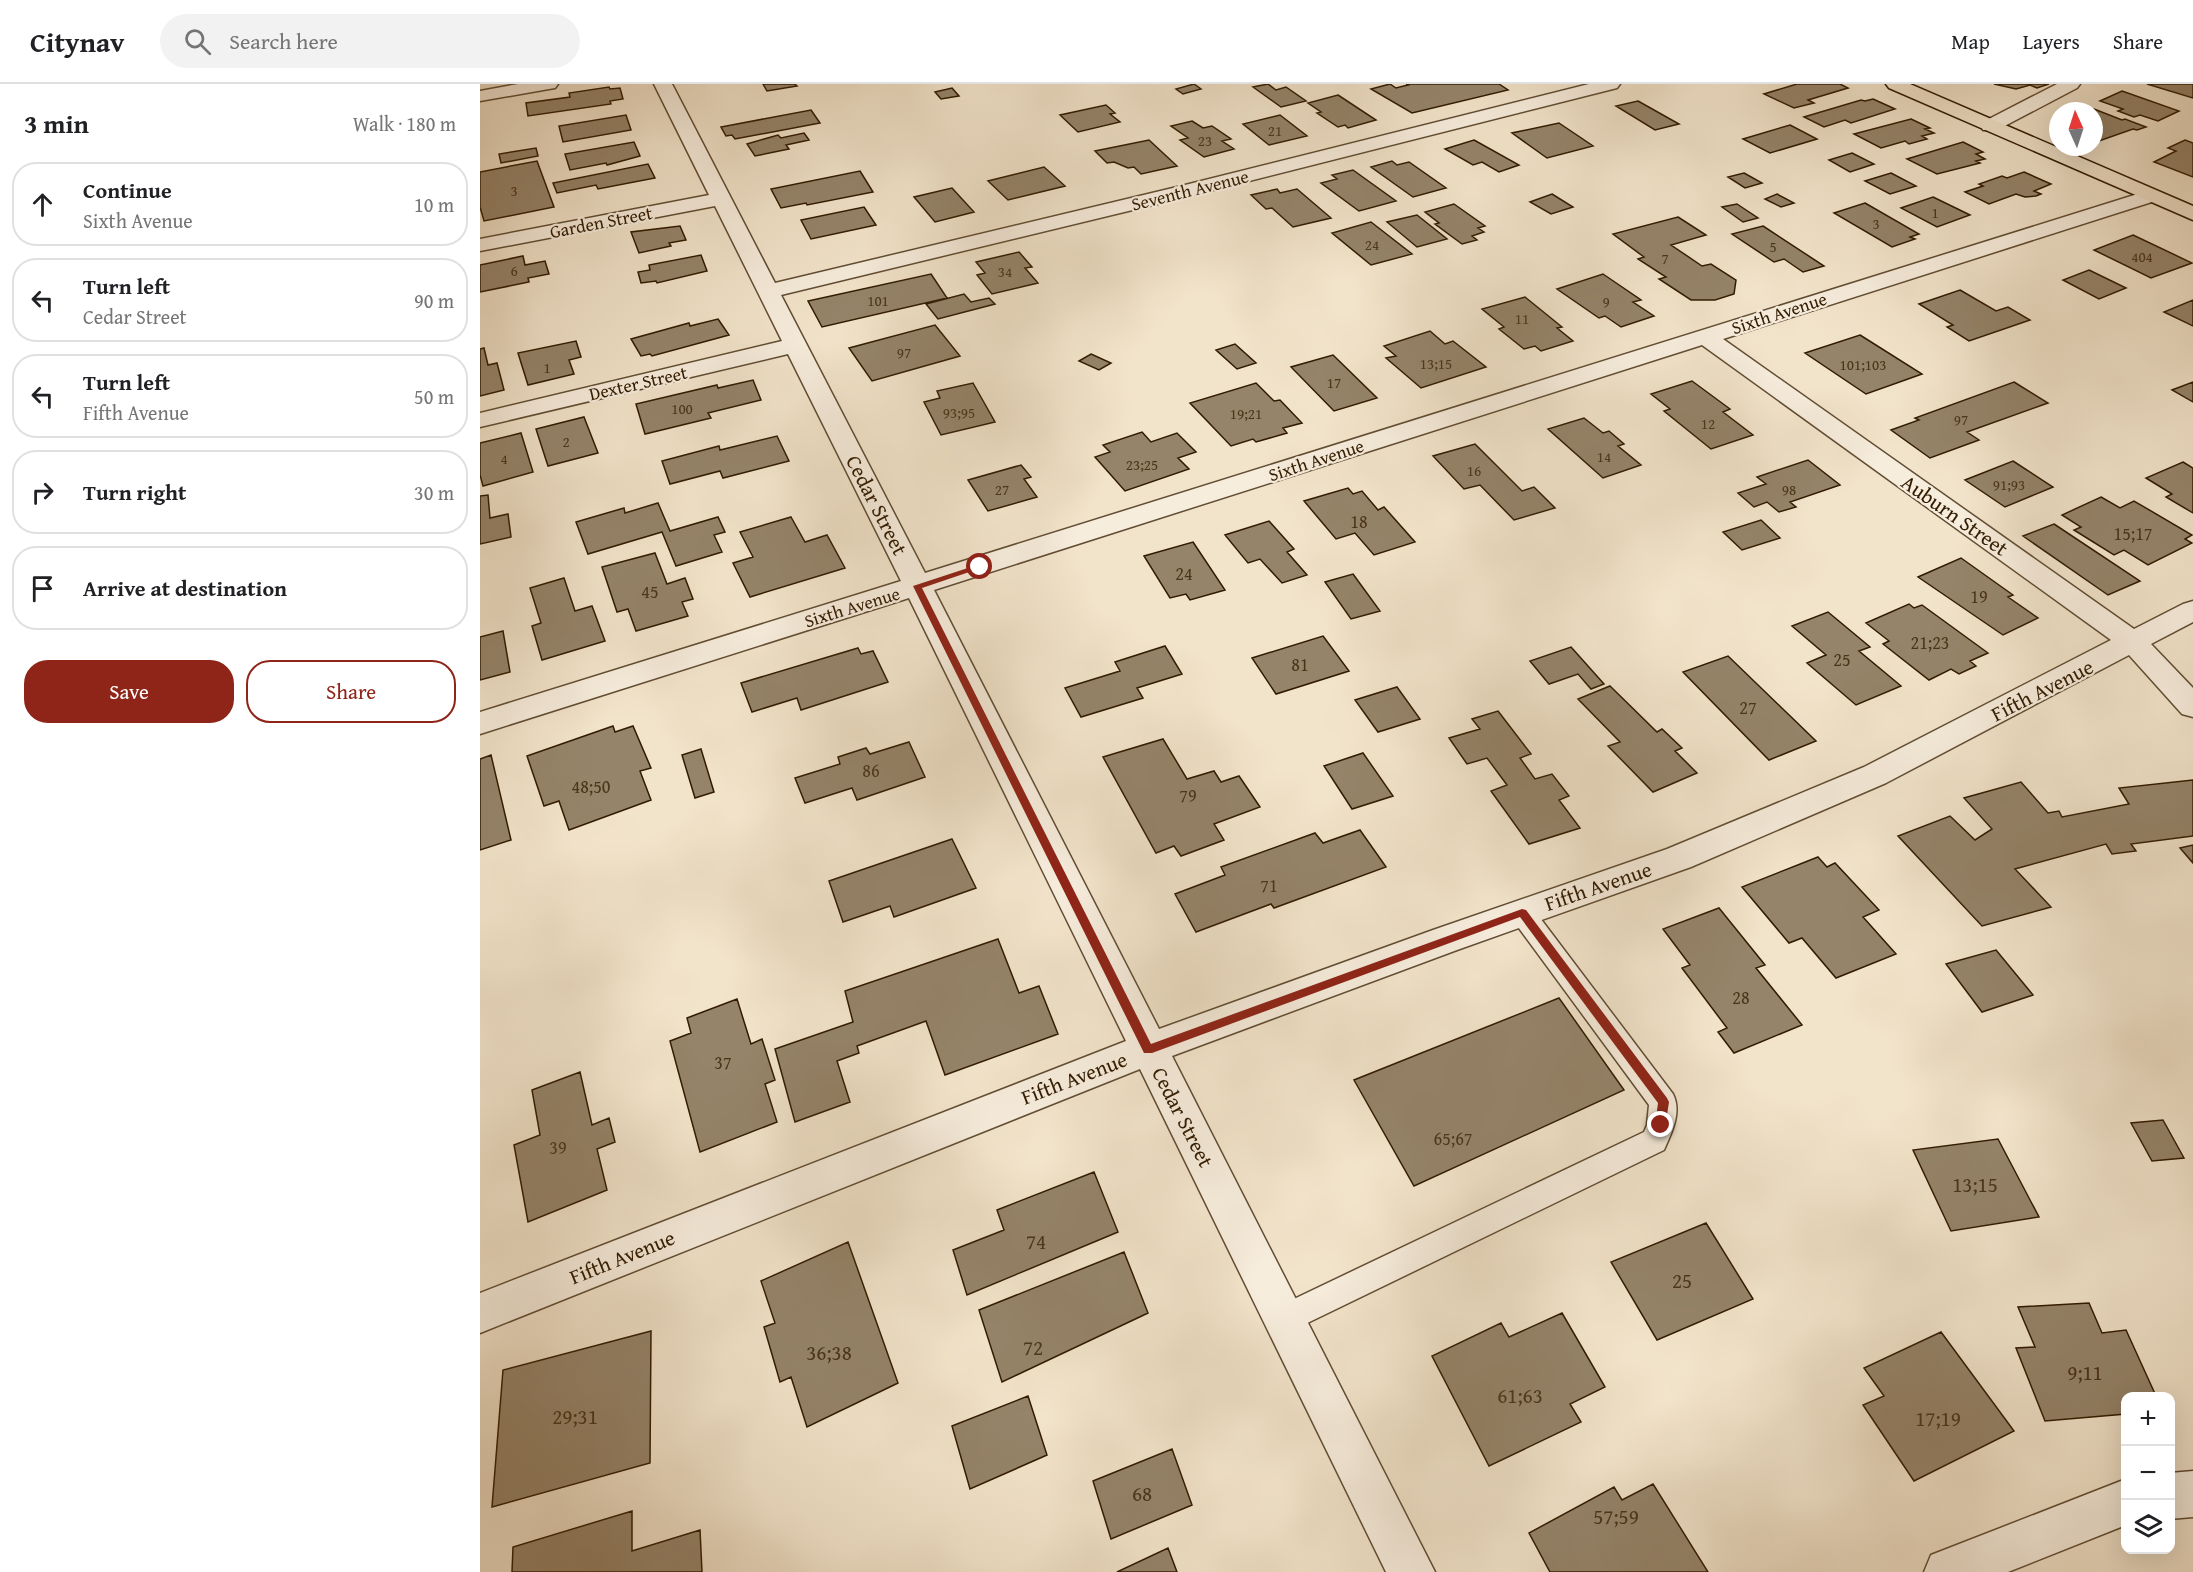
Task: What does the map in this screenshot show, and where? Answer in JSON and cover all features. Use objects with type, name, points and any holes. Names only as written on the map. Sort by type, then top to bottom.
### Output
[{"type":"main road","points":[[1895,84],[2193,214]]},
{"type":"street","points":[[480,96],[549,84]]},
{"type":"street","name":"Cedar Street","points":[[663,84],[918,586],[1411,1572]]},
{"type":"street","name":"Seventh Avenue","points":[[768,291],[1167,196],[1611,84]]},
{"type":"street","points":[[1990,126],[2071,84]]},
{"type":"street","name":"Sixth Avenue","points":[[480,723],[2151,196]]},
{"type":"street","name":"Garden Street","points":[[480,245],[721,200]]},
{"type":"street","name":"Auburn Street","points":[[1705,337],[2134,643],[2193,707]]},
{"type":"street","name":"Dexter Street","points":[[480,420],[795,345]]},
{"type":"street","name":"Fifth Avenue","points":[[480,1313],[1148,1049],[1679,858],[1875,775],[2134,643],[2193,610]]},
{"type":"street","points":[[2175,1496],[2193,1494]]},
{"type":"street","points":[[1948,1572],[2121,1505]]},
{"type":"lane","points":[[1284,1319],[1654,1141],[1661,1125],[1663,1102],[1522,913]]},
{"type":"building","points":[[763,84],[795,84],[797,86],[767,91]]},
{"type":"building","points":[[1194,84],[1201,89],[1183,94],[1176,89]]},
{"type":"building","points":[[1268,84],[1276,90],[1286,87],[1306,101],[1281,107],[1253,87]]},
{"type":"building","points":[[1390,84],[1396,88],[1408,85],[1406,84],[1499,84],[1508,90],[1412,113],[1371,89]]},
{"type":"building","points":[[1797,84],[1840,84],[1848,88],[1808,100],[1814,103],[1794,108],[1764,94]]},
{"type":"building","points":[[1994,84],[2049,84],[2037,88],[2030,85],[2016,89]]},
{"type":"building","points":[[2147,84],[2193,84],[2193,98]]},
{"type":"building","points":[[609,87],[610,89],[620,88],[623,99],[610,101],[611,104],[528,116],[526,103],[570,97],[569,93]]},
{"type":"building","points":[[952,88],[959,96],[941,99],[935,92]]},
{"type":"building","points":[[2122,91],[2179,111],[2158,121],[2140,115],[2134,117],[2118,111],[2123,109],[2100,101]]},
{"type":"building","points":[[1338,95],[1376,120],[1348,128],[1345,125],[1338,127],[1317,113],[1321,112],[1308,103]]},
{"type":"building","points":[[1873,99],[1895,109],[1851,123],[1845,120],[1824,127],[1804,117],[1861,100]]},
{"type":"building","points":[[1638,101],[1679,124],[1655,130],[1616,106]]},
{"type":"building","points":[[1106,105],[1115,113],[1110,114],[1120,122],[1078,132],[1060,115]]},
{"type":"building","points":[[811,110],[820,123],[735,139],[732,135],[726,136],[721,127]]},
{"type":"building","points":[[2103,113],[2146,127],[2103,140]]},
{"type":"building","points":[[626,115],[631,130],[563,142],[559,126]]},
{"type":"building","points":[[1280,115],[1307,136],[1269,145],[1243,124]]},
{"type":"building","points":[[1911,119],[1930,128],[1925,129],[1934,133],[1922,136],[1927,139],[1909,144],[1905,141],[1881,148],[1854,134]]},
{"type":"building","points":[[1192,121],[1203,128],[1212,126],[1231,139],[1222,141],[1234,149],[1204,157],[1180,140],[1188,138],[1171,126]]},
{"type":"building","points":[[1559,123],[1593,146],[1547,158],[1512,133]]},
{"type":"building","points":[[1790,125],[1817,139],[1770,153],[1743,139]]},
{"type":"building","points":[[804,133],[809,140],[786,145],[789,149],[755,156],[747,144],[778,135],[781,138]]},
{"type":"building","points":[[1149,140],[1177,166],[1141,174],[1134,167],[1128,168],[1114,162],[1107,163],[1095,151]]},
{"type":"building","points":[[1474,140],[1519,165],[1499,172],[1482,162],[1473,165],[1445,149]]},
{"type":"building","points":[[2185,140],[2193,143],[2193,177],[2154,162],[2176,151],[2168,148]]},
{"type":"building","points":[[634,142],[640,156],[607,165],[606,163],[570,170],[565,154]]},
{"type":"building","points":[[1963,142],[1983,152],[1976,154],[1985,159],[1976,161],[1980,163],[1937,174],[1907,159]]},
{"type":"building","points":[[536,148],[538,156],[501,163],[499,154]]},
{"type":"building","points":[[1852,153],[1874,164],[1850,172],[1829,160]]},
{"type":"building","points":[[537,161],[554,207],[484,221],[480,207],[480,172]]},
{"type":"building","points":[[1392,161],[1397,165],[1409,162],[1446,188],[1413,197],[1371,167]]},
{"type":"building","points":[[648,164],[655,178],[598,189],[596,185],[557,193],[553,183]]},
{"type":"building","points":[[1044,167],[1065,186],[1008,200],[988,181]]},
{"type":"building","points":[[1353,170],[1396,201],[1359,211],[1321,183],[1337,179],[1332,175]]},
{"type":"building","points":[[860,171],[873,192],[781,208],[771,189]]},
{"type":"building","points":[[2024,172],[2051,184],[2034,191],[2041,194],[2036,196],[2025,197],[2016,194],[1989,204],[1965,192],[2002,176],[2007,178]]},
{"type":"building","points":[[1744,173],[1762,183],[1745,188],[1728,177]]},
{"type":"building","points":[[1891,173],[1916,186],[1890,194],[1865,181]]},
{"type":"building","points":[[952,188],[974,212],[935,222],[914,197]]},
{"type":"building","points":[[1277,189],[1280,193],[1297,189],[1331,218],[1293,227],[1272,208],[1266,209],[1251,195]]},
{"type":"building","points":[[1552,194],[1573,207],[1551,214],[1530,202]]},
{"type":"building","points":[[1777,194],[1794,203],[1781,207],[1765,199]]},
{"type":"building","points":[[1933,197],[1970,215],[1937,227],[1901,208]]},
{"type":"building","points":[[1865,203],[1919,234],[1910,237],[1915,239],[1892,247],[1834,213]]},
{"type":"building","points":[[1454,204],[1485,226],[1478,228],[1484,232],[1472,236],[1477,240],[1462,244],[1435,224],[1439,223],[1425,212]]},
{"type":"building","points":[[1737,204],[1758,218],[1743,222],[1722,207]]},
{"type":"building","points":[[864,207],[876,225],[811,239],[801,220]]},
{"type":"building","points":[[1417,215],[1447,239],[1417,247],[1387,222]]},
{"type":"building","points":[[1678,217],[1706,235],[1671,245],[1702,266],[1711,264],[1736,280],[1734,294],[1715,300],[1691,300],[1659,279],[1666,277],[1638,259],[1644,257],[1613,234]]},
{"type":"building","points":[[1371,222],[1412,254],[1371,265],[1332,233]]},
{"type":"building","points":[[680,226],[686,240],[639,253],[631,232]]},
{"type":"building","points":[[1763,226],[1824,266],[1803,272],[1784,259],[1774,262],[1732,234]]},
{"type":"building","points":[[2133,235],[2192,263],[2151,278],[2094,250]]},
{"type":"building","points":[[1019,252],[1032,267],[1025,268],[1038,283],[992,294],[977,275],[985,273],[976,262]]},
{"type":"building","points":[[701,255],[707,271],[657,283],[656,281],[641,283],[638,272],[650,270],[649,265]]},
{"type":"building","points":[[523,256],[525,265],[545,261],[549,274],[528,278],[529,282],[480,292],[480,265]]},
{"type":"building","points":[[2089,270],[2126,288],[2099,299],[2063,280]]},
{"type":"building","points":[[931,274],[947,298],[822,327],[808,301]]},
{"type":"building","points":[[1603,274],[1641,300],[1633,302],[1654,316],[1621,327],[1605,316],[1599,318],[1557,289]]},
{"type":"building","points":[[1960,290],[1996,311],[2008,307],[2030,320],[1969,341],[1947,327],[1953,325],[1919,304]]},
{"type":"building","points":[[964,294],[971,302],[989,298],[995,304],[938,319],[926,304]]},
{"type":"building","points":[[1525,297],[1562,327],[1557,328],[1573,341],[1541,351],[1535,346],[1524,349],[1499,329],[1504,327],[1482,309]]},
{"type":"building","points":[[2193,300],[2193,326],[2164,312]]},
{"type":"building","points":[[718,319],[729,335],[652,356],[650,354],[641,356],[631,339],[689,323],[690,326]]},
{"type":"building","points":[[935,325],[960,356],[872,381],[849,348]]},
{"type":"building","points":[[1430,331],[1445,344],[1453,341],[1486,367],[1421,388],[1386,358],[1396,356],[1384,346]]},
{"type":"building","points":[[1860,335],[1922,374],[1866,394],[1805,353]]},
{"type":"building","points":[[576,341],[581,357],[569,360],[574,374],[528,385],[518,353]]},
{"type":"building","points":[[1235,344],[1256,363],[1237,369],[1216,350]]},
{"type":"building","points":[[484,348],[488,365],[497,363],[504,390],[480,396],[480,349]]},
{"type":"building","points":[[1091,354],[1111,363],[1099,370],[1079,361]]},
{"type":"building","points":[[1333,355],[1377,398],[1334,411],[1291,367]]},
{"type":"building","points":[[753,380],[761,400],[708,413],[711,418],[645,434],[636,404],[717,385],[718,388]]},
{"type":"building","points":[[1692,381],[1730,409],[1723,412],[1753,435],[1711,449],[1664,411],[1670,409],[1651,394]]},
{"type":"building","points":[[2014,382],[2048,403],[1967,432],[1979,440],[1930,458],[1891,430],[1919,420],[1915,418]]},
{"type":"building","points":[[2193,382],[2193,402],[2172,390]]},
{"type":"building","points":[[973,383],[995,422],[941,435],[924,402],[940,398],[937,391]]},
{"type":"building","points":[[1256,383],[1274,401],[1280,400],[1302,423],[1283,428],[1287,433],[1256,442],[1253,439],[1231,446],[1190,403]]},
{"type":"building","points":[[584,417],[598,453],[548,466],[536,429]]},
{"type":"building","points":[[1584,418],[1603,433],[1609,431],[1624,444],[1618,446],[1641,465],[1603,478],[1548,429]]},
{"type":"building","points":[[1142,432],[1151,442],[1177,433],[1196,452],[1178,458],[1189,469],[1125,491],[1095,457],[1110,452],[1103,445]]},
{"type":"building","points":[[521,433],[533,472],[483,486],[480,475],[480,443]]},
{"type":"building","points":[[777,436],[789,461],[723,478],[720,471],[670,484],[662,461],[719,446],[720,450]]},
{"type":"building","points":[[1475,444],[1522,491],[1534,487],[1555,508],[1514,520],[1480,485],[1464,489],[1433,456]]},
{"type":"building","points":[[1808,460],[1840,485],[1790,502],[1796,507],[1779,512],[1767,502],[1754,507],[1738,493],[1766,484],[1757,477]]},
{"type":"building","points":[[2013,461],[2053,487],[2005,507],[1965,480]]},
{"type":"building","points":[[2183,462],[2193,468],[2193,513],[2166,497],[2172,494],[2146,478]]},
{"type":"building","points":[[1021,465],[1031,477],[1024,479],[1037,497],[988,511],[968,480]]},
{"type":"building","points":[[1348,488],[1353,494],[1362,491],[1378,510],[1384,507],[1415,542],[1374,555],[1355,533],[1336,539],[1304,501]]},
{"type":"building","points":[[488,495],[490,518],[508,514],[511,537],[480,544],[480,496]]},
{"type":"building","points":[[2101,497],[2120,508],[2134,501],[2192,535],[2185,539],[2192,543],[2148,565],[2124,550],[2114,555],[2074,530],[2081,527],[2062,515]]},
{"type":"building","points":[[658,503],[670,531],[718,517],[725,532],[714,535],[722,552],[676,566],[662,532],[588,554],[576,522],[624,508],[625,513]]},
{"type":"building","points":[[791,517],[805,542],[827,535],[845,568],[750,597],[733,563],[753,557],[740,532]]},
{"type":"building","points":[[1761,520],[1780,538],[1742,550],[1723,532]]},
{"type":"building","points":[[1269,521],[1294,549],[1287,552],[1307,575],[1282,583],[1260,559],[1248,563],[1225,535]]},
{"type":"building","points":[[2054,524],[2140,581],[2108,595],[2023,536]]},
{"type":"building","points":[[1193,542],[1225,590],[1190,600],[1186,594],[1170,598],[1144,556]]},
{"type":"building","points":[[655,553],[667,584],[685,578],[693,599],[682,602],[688,616],[636,631],[628,609],[617,612],[602,567]]},
{"type":"building","points":[[1961,558],[2013,595],[2008,597],[2038,618],[2003,635],[1918,577]]},
{"type":"building","points":[[1353,574],[1380,611],[1351,619],[1325,582]]},
{"type":"building","points":[[564,578],[575,611],[592,606],[605,641],[542,660],[532,626],[541,623],[530,588]]},
{"type":"building","points":[[1909,604],[1914,608],[1922,605],[1988,653],[1970,661],[1976,666],[1959,674],[1951,669],[1929,680],[1883,644],[1889,641],[1866,623]]},
{"type":"building","points":[[1828,612],[1870,647],[1859,651],[1901,686],[1856,705],[1807,663],[1826,655],[1792,626]]},
{"type":"building","points":[[503,631],[510,672],[480,680],[480,637]]},
{"type":"building","points":[[1323,636],[1349,671],[1276,694],[1252,658]]},
{"type":"building","points":[[1165,646],[1182,674],[1137,688],[1143,698],[1081,717],[1065,688],[1120,671],[1115,662]]},
{"type":"building","points":[[1571,647],[1604,684],[1591,689],[1578,674],[1549,684],[1530,661]]},
{"type":"building","points":[[858,648],[861,654],[873,651],[888,682],[801,710],[797,698],[752,712],[741,683]]},
{"type":"building","points":[[1728,656],[1816,741],[1769,760],[1683,672]]},
{"type":"building","points":[[1610,686],[1657,732],[1662,729],[1682,748],[1675,751],[1697,773],[1653,792],[1608,746],[1620,742],[1578,699]]},
{"type":"building","points":[[1397,687],[1420,719],[1378,732],[1355,700]]},
{"type":"building","points":[[1498,711],[1531,754],[1520,758],[1535,779],[1552,774],[1569,796],[1559,800],[1580,828],[1529,844],[1491,791],[1507,785],[1487,758],[1467,764],[1449,738],[1480,729],[1472,719]]},
{"type":"building","points":[[613,726],[615,732],[633,726],[651,768],[640,771],[651,800],[569,830],[559,801],[544,806],[527,756]]},
{"type":"building","points":[[1163,739],[1187,779],[1214,771],[1221,782],[1239,776],[1260,807],[1214,824],[1224,840],[1181,856],[1174,846],[1156,853],[1103,757]]},
{"type":"building","points":[[909,742],[925,777],[857,800],[852,788],[805,803],[795,778],[840,764],[838,757],[866,748],[870,754]]},
{"type":"building","points":[[701,749],[714,792],[695,798],[682,755]]},
{"type":"building","points":[[1363,753],[1393,796],[1352,809],[1324,766]]},
{"type":"building","points":[[491,755],[511,840],[480,850],[480,759]]},
{"type":"building","points":[[2193,780],[2193,836],[2131,844],[2136,851],[2112,854],[2106,844],[2015,869],[2051,907],[1982,926],[1898,836],[1950,816],[1975,840],[1992,829],[1964,798],[2021,782],[2048,813],[2059,811],[2062,817],[2129,804],[2119,788]]},
{"type":"building","points":[[1360,830],[1386,867],[1274,908],[1271,904],[1196,932],[1175,894],[1225,875],[1221,867],[1315,833],[1323,843]]},
{"type":"building","points":[[952,839],[976,888],[894,917],[890,906],[843,922],[829,881]]},
{"type":"building","points":[[2193,845],[2193,863],[2180,848]]},
{"type":"building","points":[[1818,857],[1827,867],[1835,863],[1879,910],[1863,917],[1896,954],[1836,978],[1802,938],[1789,943],[1742,887]]},
{"type":"building","points":[[1719,908],[1765,965],[1756,968],[1802,1025],[1734,1053],[1718,1032],[1727,1028],[1682,968],[1690,965],[1663,929]]},
{"type":"building","points":[[998,939],[1019,993],[1039,986],[1058,1034],[945,1075],[926,1021],[857,1046],[859,1053],[837,1061],[850,1102],[795,1122],[775,1049],[853,1022],[845,991]]},
{"type":"building","points":[[1996,950],[2033,995],[1982,1012],[1946,964]]},
{"type":"building","points":[[1559,998],[1624,1090],[1414,1186],[1354,1080]]},
{"type":"building","points":[[737,999],[751,1044],[762,1039],[775,1080],[765,1084],[777,1122],[700,1152],[670,1041],[691,1033],[687,1018]]},
{"type":"building","points":[[580,1072],[592,1125],[609,1118],[615,1142],[597,1149],[607,1190],[528,1222],[514,1145],[540,1135],[532,1090]]},
{"type":"building","points":[[2163,1120],[2184,1158],[2152,1161],[2131,1123]]},
{"type":"building","points":[[1998,1139],[2039,1217],[1951,1231],[1913,1150]]},
{"type":"building","points":[[1094,1172],[1118,1232],[967,1295],[953,1250],[1004,1230],[997,1210]]},
{"type":"building","points":[[1706,1223],[1753,1299],[1657,1340],[1611,1262]]},
{"type":"building","points":[[848,1242],[898,1383],[807,1427],[791,1377],[780,1382],[764,1327],[775,1323],[761,1281]]},
{"type":"building","points":[[1124,1252],[1148,1313],[1002,1382],[979,1310]]},
{"type":"building","points":[[2089,1303],[2102,1333],[2126,1330],[2154,1392],[2121,1392],[2121,1414],[2045,1421],[2016,1348],[2035,1347],[2018,1307]]},
{"type":"building","points":[[1562,1313],[1605,1387],[1570,1404],[1581,1422],[1489,1466],[1432,1356],[1501,1323],[1509,1337]]},
{"type":"building","points":[[651,1331],[650,1463],[492,1507],[503,1370]]},
{"type":"building","points":[[1941,1332],[2014,1431],[1914,1481],[1863,1405],[1884,1396],[1864,1368]]},
{"type":"building","points":[[1028,1396],[1047,1455],[970,1489],[952,1426]]},
{"type":"building","points":[[1172,1449],[1192,1505],[1111,1539],[1093,1481]]},
{"type":"building","points":[[1653,1484],[1708,1572],[1550,1572],[1529,1533],[1614,1487],[1622,1500]]},
{"type":"building","points":[[632,1511],[632,1551],[700,1530],[702,1572],[512,1572],[513,1547]]},
{"type":"building","points":[[1168,1548],[1177,1572],[1117,1572]]},
{"type":"route","points":[[980,567],[918,586],[1148,1049],[1522,913],[1663,1102],[1661,1125]]}]
